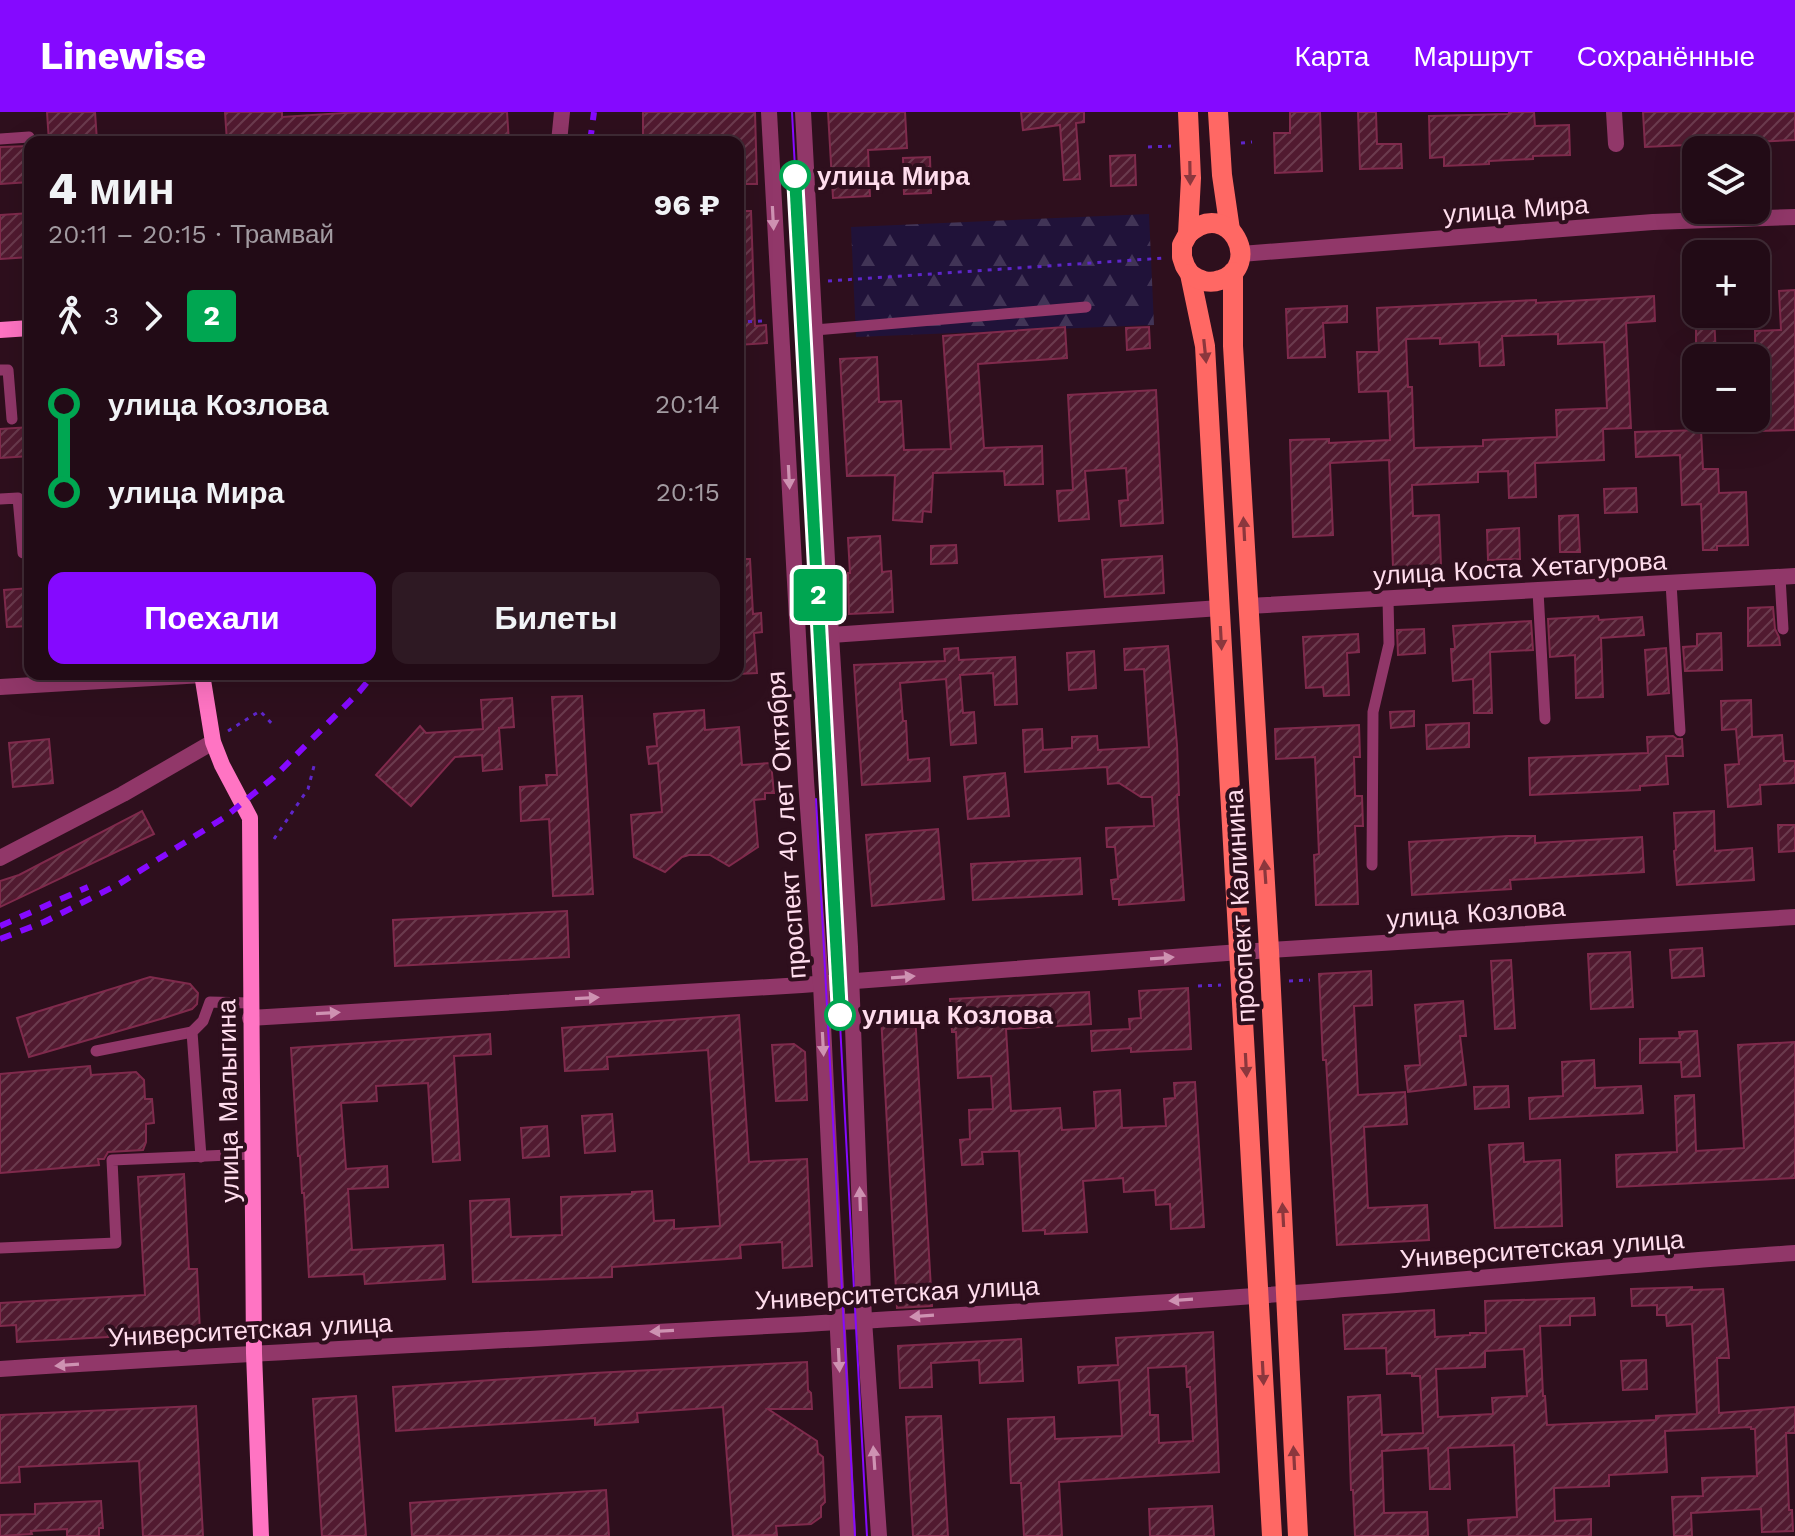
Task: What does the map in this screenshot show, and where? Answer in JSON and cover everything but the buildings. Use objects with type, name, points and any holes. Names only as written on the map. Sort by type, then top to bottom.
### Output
[{"type":"main road","name":"проспект Калинина","points":[[1188,112],[1191,178],[1188,234],[1182,245],[1205,346],[1272,1536]]},
{"type":"main road","name":"проспект Калинина","points":[[1218,112],[1222,175],[1230,230],[1236,237],[1233,346],[1269,950],[1298,1536]]},
{"type":"main road","points":[[1188,234],[1203,224],[1213,223],[1230,230]]},
{"type":"main road","points":[[1186,266],[1198,280],[1217,282],[1226,278],[1237,263]]},
{"type":"main road","points":[[0,330],[24,328]]},
{"type":"main road","name":"улица Малыгина","points":[[203,680],[213,742],[250,818],[254,1353],[261,1536]]},
{"type":"street","points":[[560,136],[562,112]]},
{"type":"street","name":"проспект 40 лет Октября","points":[[769,112],[806,781],[821,984],[848,1536]]},
{"type":"street","points":[[803,112],[852,981],[864,1320],[879,1536]]},
{"type":"street","points":[[1614,112],[1616,144]]},
{"type":"street","name":"улица Мира","points":[[1237,263],[1653,222],[1795,217]]},
{"type":"street","name":"улица Коста Хетагурова","points":[[1248,606],[1788,577]]},
{"type":"street","points":[[831,635],[1220,608]]},
{"type":"street","points":[[0,687],[109,680]]},
{"type":"street","points":[[0,858],[123,794],[213,742]]},
{"type":"street","name":"улица Козлова","points":[[250,1011],[821,984],[1269,950],[1795,917]]},
{"type":"street","name":"Университетская улица","points":[[0,1369],[1259,1295],[1795,1253]]},
{"type":"lane","points":[[0,139],[24,137]]},
{"type":"lane","points":[[815,330],[1086,307]]},
{"type":"lane","points":[[0,370],[8,370],[12,419]]},
{"type":"lane","points":[[0,499],[18,498],[24,553]]},
{"type":"lane","points":[[1783,629],[1788,577]]},
{"type":"lane","points":[[1671,583],[1680,731]]},
{"type":"lane","points":[[1538,591],[1545,719]]},
{"type":"lane","points":[[1372,865],[1373,712],[1389,644],[1388,599]]},
{"type":"lane","points":[[96,1051],[192,1032],[203,1021],[210,1002],[250,1011]]},
{"type":"lane","points":[[192,1032],[201,1157]]},
{"type":"lane","points":[[0,1248],[116,1243],[112,1160],[253,1154]]},
{"type":"path","points":[[1148,147],[1171,146]]},
{"type":"path","points":[[813,282],[1186,266]]},
{"type":"path","points":[[744,322],[779,320]]},
{"type":"path","points":[[228,731],[260,711],[275,727]]},
{"type":"path","points":[[274,839],[308,789],[314,766]]},
{"type":"path","points":[[1285,981],[1310,980]]},
{"type":"path","points":[[1198,986],[1221,985]]},
{"type":"green space","points":[[1149,214],[1154,325],[856,337],[851,227]]},
{"type":"tram line","points":[[792,112],[867,1536]]},
{"type":"tram line","name":"2","points":[[795,176],[840,1015]]},
{"type":"tram line","points":[[816,799],[855,1536]]},
{"type":"railway","points":[[591,136],[594,112]]},
{"type":"railway","points":[[0,939],[44,922],[119,884],[225,817],[274,777],[369,680]]},
{"type":"railway","points":[[0,926],[88,887]]},
{"type":"place","name":"улица Мира","points":[[795,176]]},
{"type":"place","name":"улица Козлова","points":[[840,1015]]}]
